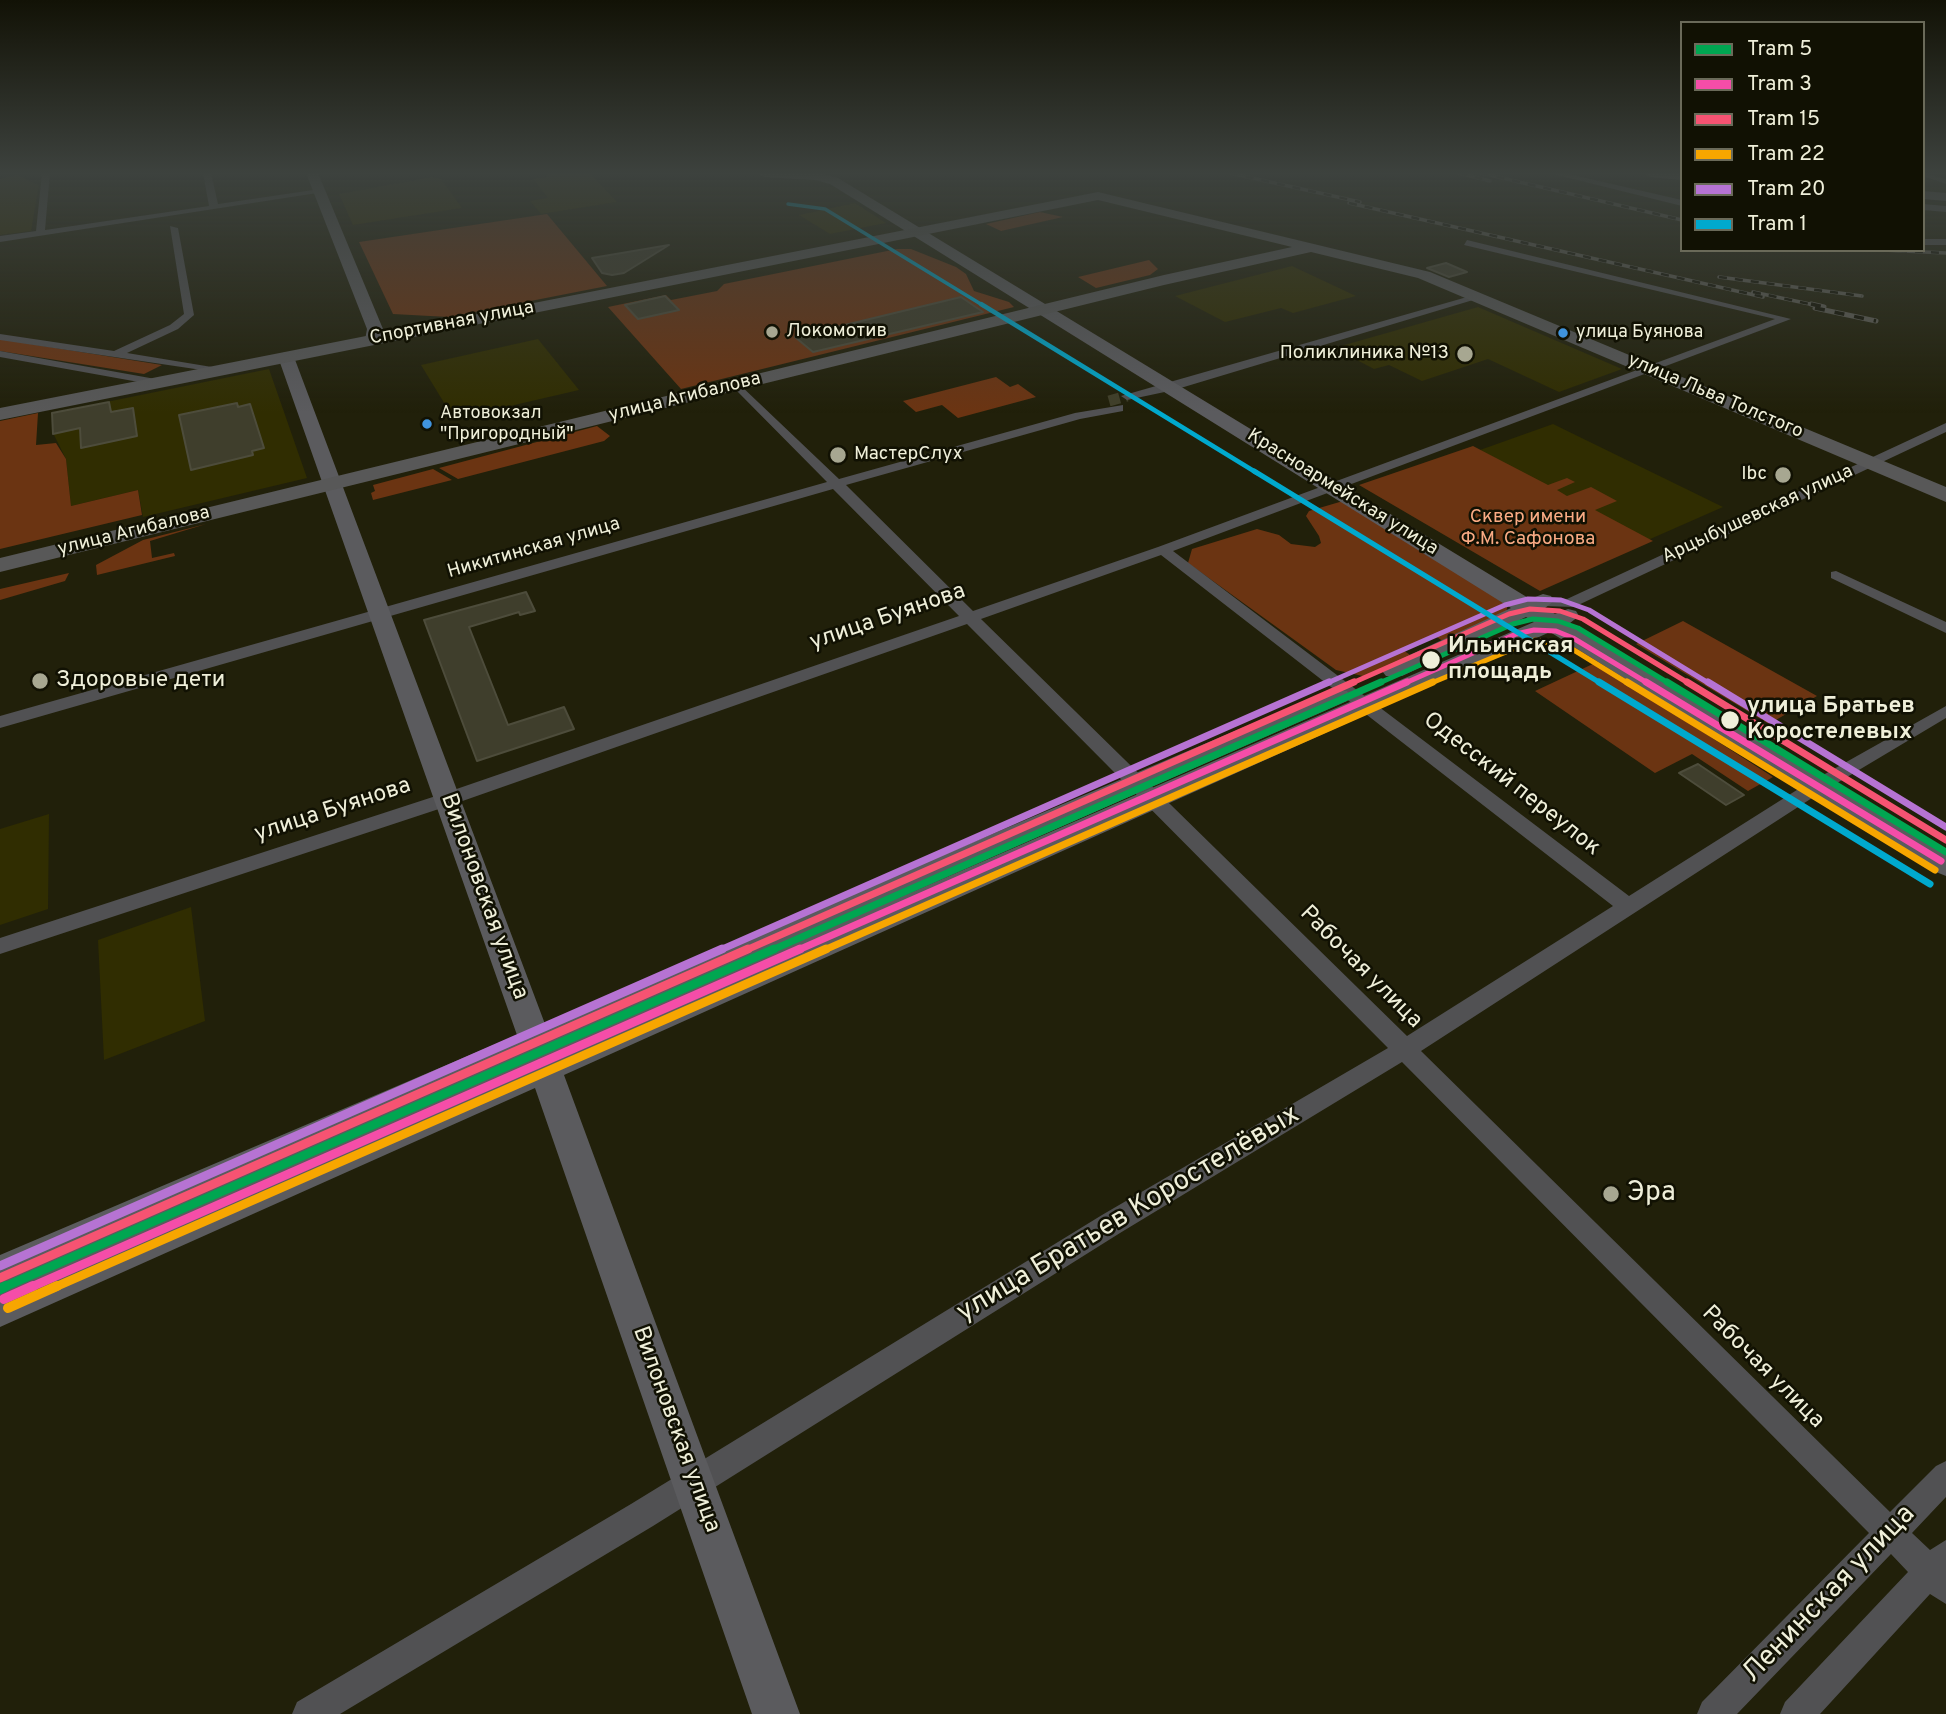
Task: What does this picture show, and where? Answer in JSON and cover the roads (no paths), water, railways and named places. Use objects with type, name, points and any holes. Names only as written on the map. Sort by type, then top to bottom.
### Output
[{"type":"main road","points":[[344,253],[375,329],[373,340]]},
{"type":"main road","name":"Спортивная улица","points":[[0,414],[803,253]]},
{"type":"main road","name":"Красноармейская улица","points":[[960,253],[1172,387],[1552,610],[1825,782],[1946,865]]},
{"type":"main road","name":"улица Агибалова","points":[[0,565],[738,386],[1051,308],[1256,253]]},
{"type":"main road","name":"улица Льва Толстого","points":[[1337,253],[1415,272],[1478,297],[1946,495]]},
{"type":"main road","name":"Вилоновская улица","points":[[286,358],[382,614],[776,1714]]},
{"type":"main road","name":"Арцыбушевская улица","points":[[0,1308],[540,1055],[1552,610]]},
{"type":"main road","name":"Красноармейская улица","points":[[1825,782],[1946,846]]},
{"type":"main road","name":"Арцыбушевская улица","points":[[0,1274],[540,1055]]},
{"type":"street","points":[[115,355],[174,327],[189,314],[178,253]]},
{"type":"street","name":"улица Буянова","points":[[0,946],[448,799],[1163,550],[1786,319],[1509,253]]},
{"type":"street","points":[[1132,399],[1478,297]]},
{"type":"street","points":[[0,337],[218,371]]},
{"type":"street","points":[[0,354],[160,383]]},
{"type":"street","name":"Рабочая улица","points":[[738,386],[1892,1534],[1941,1571]]},
{"type":"street","name":"Никитинская улица","points":[[0,723],[1114,405]]},
{"type":"street","name":"Арцыбушевская улица","points":[[1552,610],[1946,427]]},
{"type":"street","name":"Одесский переулок","points":[[1163,550],[1629,907]]},
{"type":"street","points":[[1836,575],[1946,628]]},
{"type":"street","name":"улица Братьев Коростелёвых","points":[[309,1714],[694,1483],[1100,1230],[1405,1049],[1825,782],[1946,711]]},
{"type":"street","name":"Ленинская улица","points":[[1714,1714],[1946,1476]]},
{"type":"street","points":[[1797,1714],[1941,1571]]},
{"type":"tunnel","points":[[1109,401],[1127,396]]},
{"type":"railway","points":[[1569,253],[1763,297]]},
{"type":"railway","points":[[1719,277],[1862,296]]},
{"type":"railway","points":[[1753,292],[1819,306]]},
{"type":"railway","points":[[1811,304],[1824,307]]},
{"type":"railway","points":[[1815,308],[1876,321]]},
{"type":"tram line","name":"1","points":[[897,253],[1930,884]]},
{"type":"tram line","name":"20","points":[[0,1266],[1505,605],[1528,599],[1561,600],[1589,610],[1946,827]]},
{"type":"tram line","name":"15","points":[[0,1278],[1509,614],[1530,609],[1560,611],[1583,619],[1946,840]]},
{"type":"tram line","name":"5","points":[[0,1289],[1513,624],[1533,619],[1558,621],[1578,628],[1946,852]]},
{"type":"tram line","name":"3","points":[[4,1299],[1516,634],[1534,630],[1556,631],[1573,638],[1941,861]]},
{"type":"tram line","name":"22","points":[[8,1308],[1520,644],[1535,640],[1569,647],[1935,870]]},
{"type":"place","name":"Локомотив","points":[[772,332]]},
{"type":"place","name":"улица Буянова","points":[[1563,333]]},
{"type":"place","name":"Поликлиника №13","points":[[1465,354]]},
{"type":"place","name":"Автовокзал \"Пригородный\"","points":[[427,424]]},
{"type":"place","name":"МастерСлух","points":[[838,455]]},
{"type":"place","name":"Ibc","points":[[1783,475]]},
{"type":"place","name":"Ильинская площадь","points":[[1431,660]]},
{"type":"place","name":"Здоровые дети","points":[[40,681]]},
{"type":"place","name":"улица Братьев Коростелевых","points":[[1730,720]]},
{"type":"place","name":"Эра","points":[[1611,1194]]},
{"type":"park label","name":"Cквер имени Ф.М. Сафонова","points":[[1528,529]]}]
